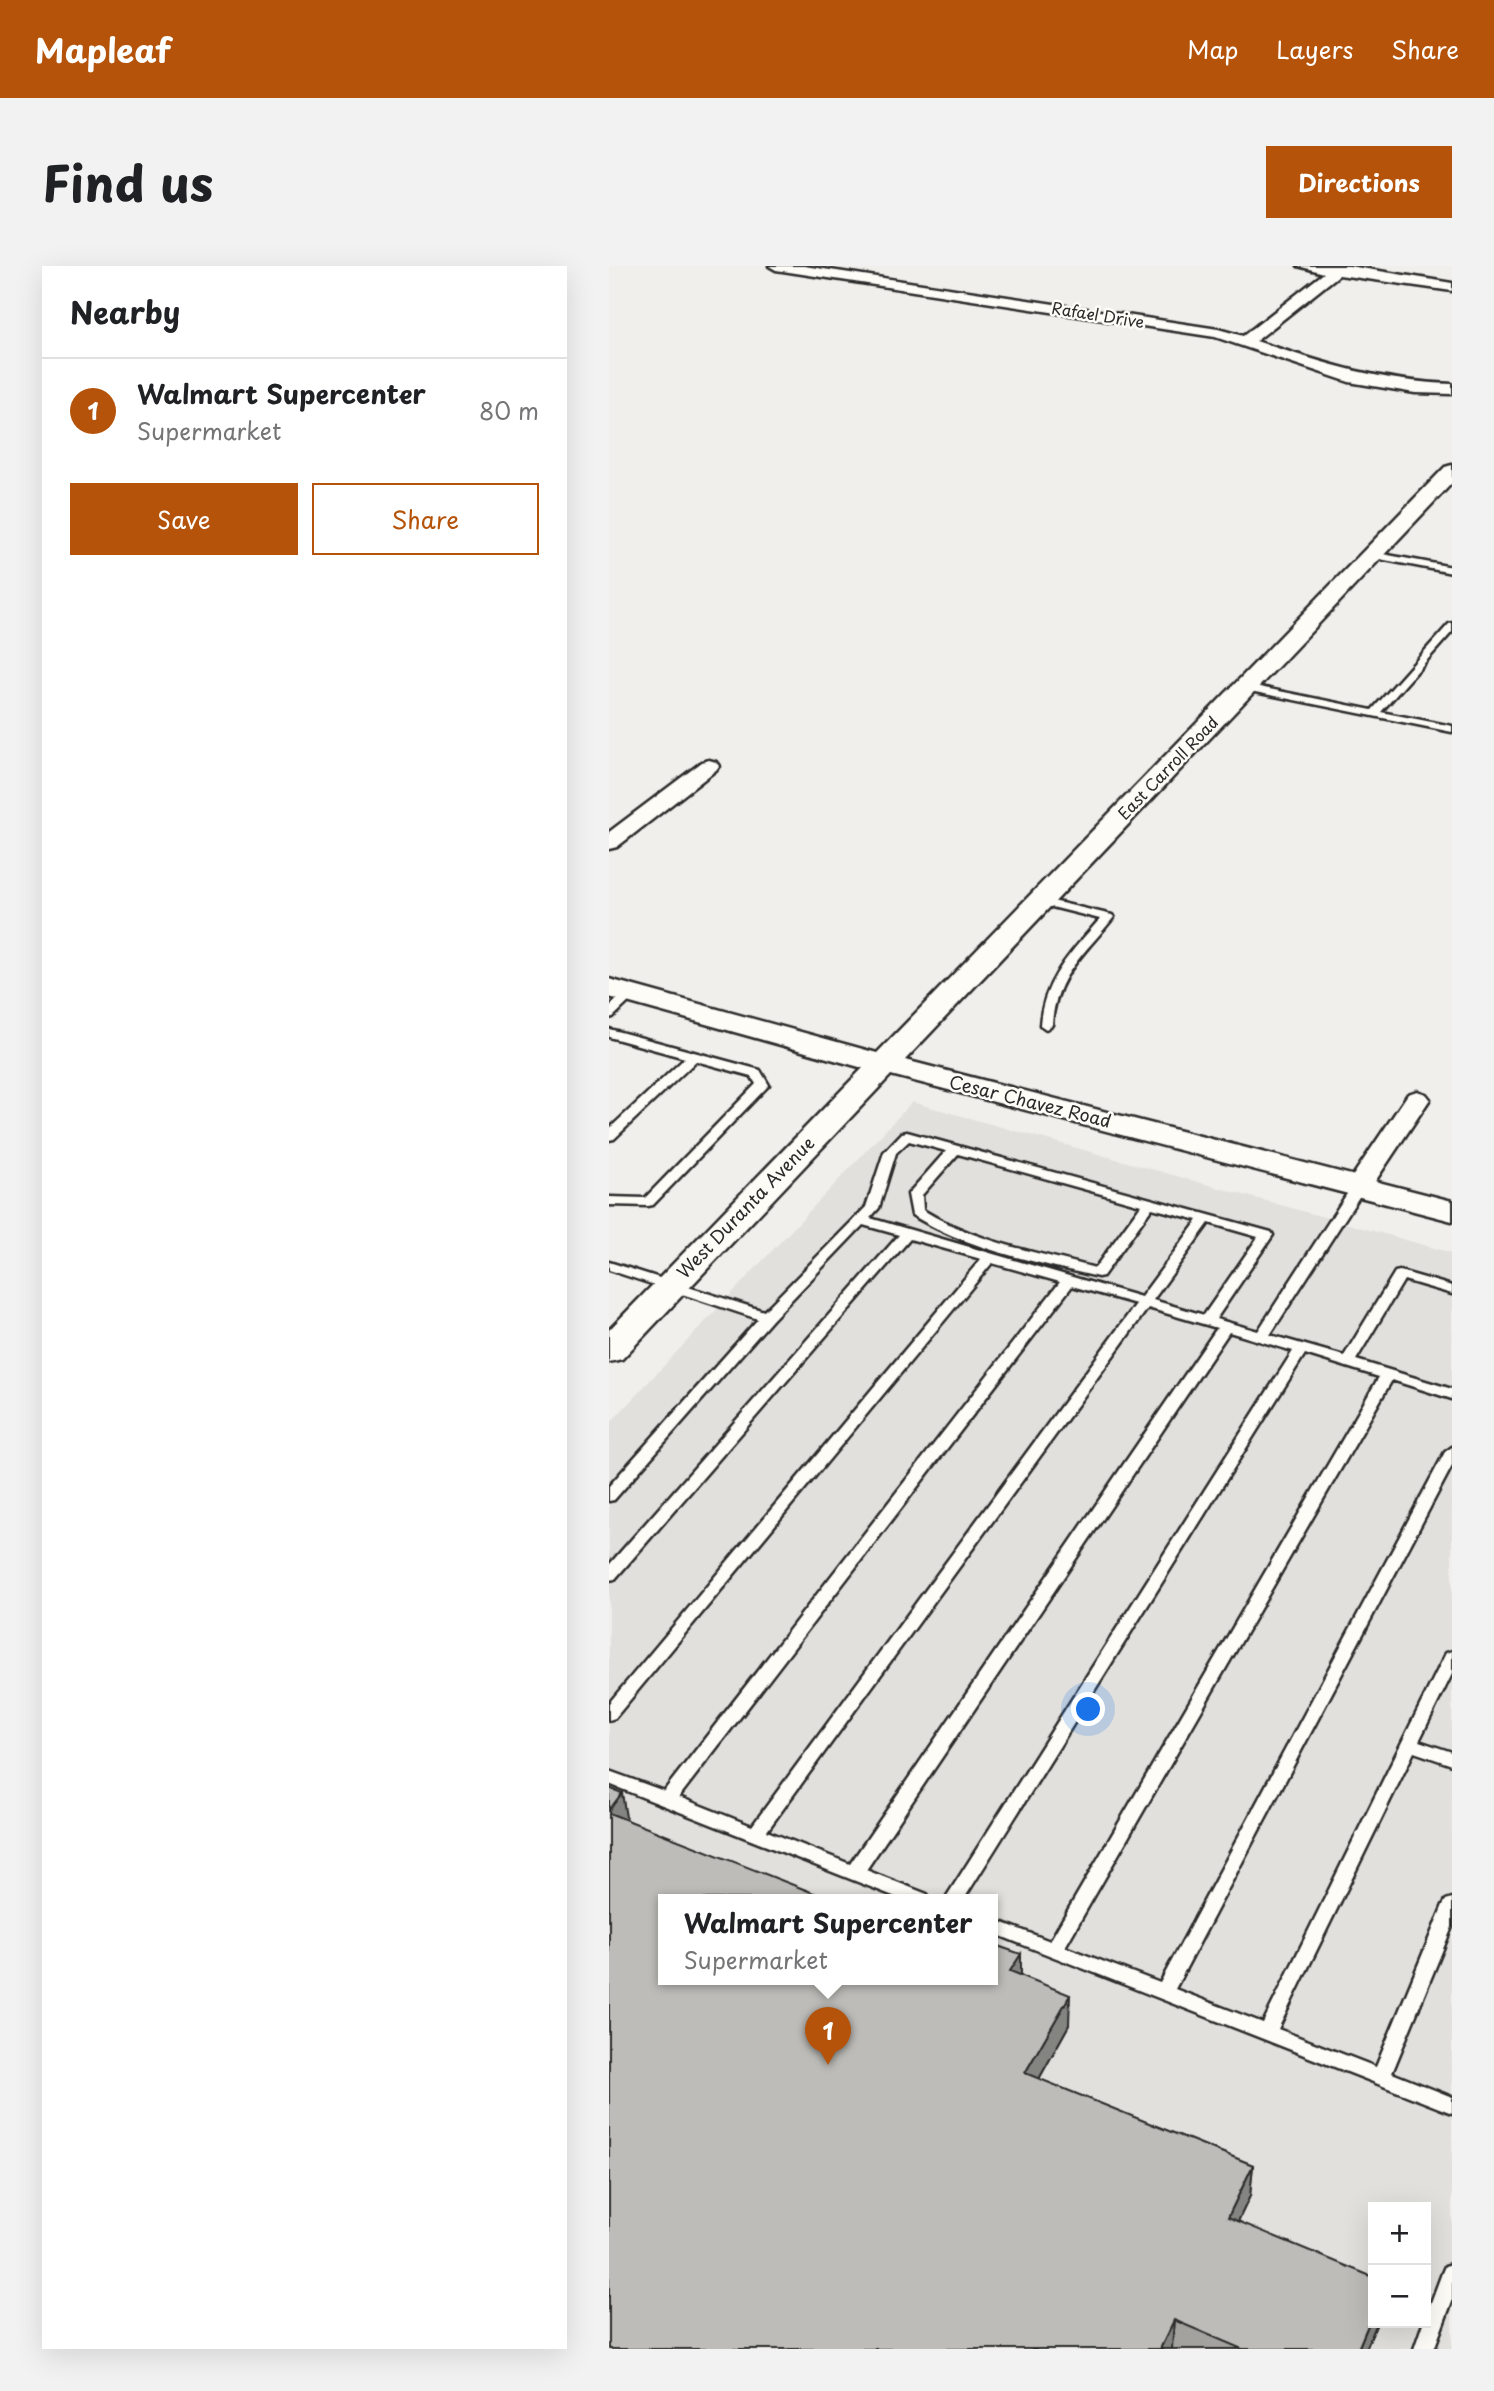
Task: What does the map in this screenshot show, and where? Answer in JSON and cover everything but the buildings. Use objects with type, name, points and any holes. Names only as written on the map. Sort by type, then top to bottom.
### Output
[{"type":"street","name":"Rafael Drive","points":[[776,266],[1218,333],[1349,377],[1452,397]]},
{"type":"street","points":[[1305,266],[1339,268],[1452,287]]},
{"type":"street","points":[[1246,341],[1339,268]]},
{"type":"street","name":"Rafael Drive","points":[[1415,388],[1452,389]]},
{"type":"street","name":"East Carroll Road","points":[[883,1064],[1452,471]]},
{"type":"street","points":[[609,842],[709,766]]},
{"type":"street","name":"Cesar Chavez Road","points":[[616,999],[883,1064],[1452,1211]]},
{"type":"street","name":"West Duranta Avenue","points":[[609,1351],[883,1064]]},
{"type":"street","points":[[1359,1186],[1417,1099]]},
{"type":"lane","points":[[1372,555],[1452,570]]},
{"type":"lane","points":[[1374,713],[1452,626]]},
{"type":"lane","points":[[1245,687],[1452,729]]},
{"type":"lane","points":[[1040,901],[1108,917],[1053,983],[1045,1009],[1046,1025]]},
{"type":"lane","points":[[609,1033],[757,1073],[763,1085],[648,1202],[609,1201]]},
{"type":"lane","points":[[609,1136],[694,1056]]},
{"type":"lane","points":[[609,1496],[767,1317],[872,1208],[890,1152],[907,1136],[1266,1235],[1209,1319]]},
{"type":"lane","points":[[955,1149],[915,1194],[917,1212],[925,1219],[984,1240],[1098,1273]]},
{"type":"lane","points":[[1262,1336],[1359,1186]]},
{"type":"lane","points":[[1088,1287],[1149,1203]]},
{"type":"lane","points":[[755,1834],[1206,1218]]},
{"type":"lane","points":[[861,1220],[1144,1303],[1209,1319],[1452,1394]]},
{"type":"lane","points":[[609,1575],[907,1234]]},
{"type":"lane","points":[[609,1714],[989,1258]]},
{"type":"lane","points":[[609,1266],[767,1317]]},
{"type":"lane","points":[[1348,1362],[1400,1275],[1452,1290]]},
{"type":"lane","points":[[667,1800],[1068,1281]]},
{"type":"lane","points":[[854,1873],[1226,1325]]},
{"type":"lane","points":[[957,1894],[1302,1348]]},
{"type":"lane","points":[[1054,1950],[1388,1374]]},
{"type":"lane","points":[[1164,1993],[1452,1452]]},
{"type":"lane","points":[[1267,2033],[1452,1657]]},
{"type":"lane","points":[[1409,1744],[1452,1759]]},
{"type":"lane","points":[[609,1777],[908,1894]]},
{"type":"lane","points":[[1381,2077],[1452,1905]]},
{"type":"lane","points":[[998,1928],[1452,2105]]},
{"type":"lane","points":[[1424,2349],[1452,2273]]},
{"type":"shaded area","points":[[912,1102],[1452,1253],[1452,2349],[609,2349],[609,1424]]},
{"type":"place","name":"Walmart Supercenter","points":[[828,2065]]}]
